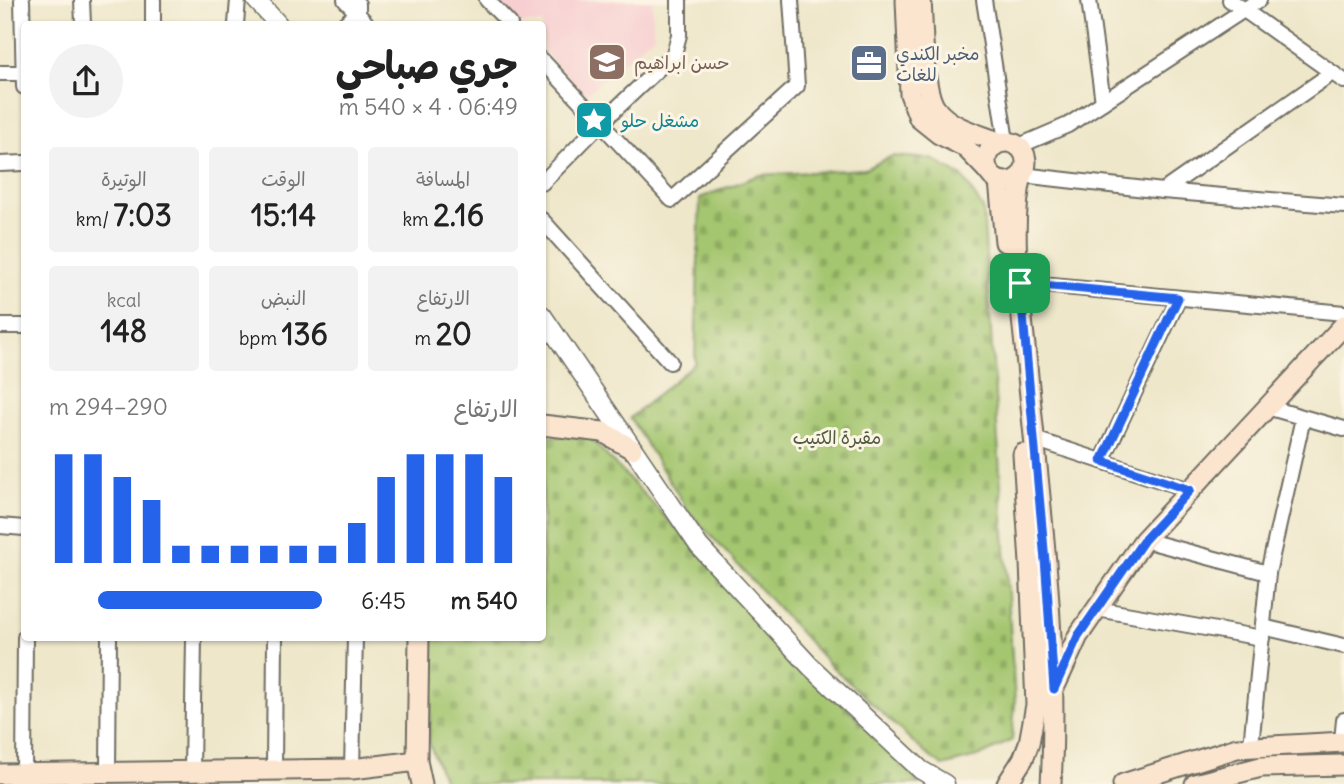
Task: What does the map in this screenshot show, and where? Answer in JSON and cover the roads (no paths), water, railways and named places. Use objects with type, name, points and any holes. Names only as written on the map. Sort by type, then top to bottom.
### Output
[{"type":"main road","points":[[906,0],[911,94],[919,118],[939,134],[965,147],[993,176],[1011,182],[1022,175]]},
{"type":"main road","points":[[921,0],[928,91],[935,109],[951,123],[1008,143],[1026,157],[1016,215],[1054,689],[1051,784]]},
{"type":"main road","points":[[1007,784],[1023,759],[1029,743],[1035,705],[1023,452],[993,176],[987,154],[992,147],[1008,143]]},
{"type":"main road","points":[[1054,689],[1071,649],[1144,540],[1344,326]]},
{"type":"main road","points":[[546,425],[603,432],[632,449]]},
{"type":"main road","points":[[419,641],[417,761],[422,784]]},
{"type":"main road","points":[[1123,784],[1222,751],[1251,746],[1343,741]]},
{"type":"main road","points":[[0,774],[352,769],[417,761]]},
{"type":"main road","points":[[1195,784],[1261,767],[1344,765]]},
{"type":"street","points":[[22,0],[23,21]]},
{"type":"street","points":[[82,0],[83,21]]},
{"type":"street","points":[[153,0],[153,21]]},
{"type":"street","points":[[236,21],[238,0]]},
{"type":"street","points":[[256,0],[275,21]]},
{"type":"street","points":[[345,0],[361,13]]},
{"type":"street","points":[[487,0],[507,21]]},
{"type":"street","points":[[546,179],[674,54],[679,35],[679,0]]},
{"type":"street","points":[[546,64],[672,200],[797,86],[791,0]]},
{"type":"street","points":[[984,0],[1008,143],[1068,125],[1259,0]]},
{"type":"street","points":[[1089,0],[1104,102]]},
{"type":"street","points":[[1163,191],[1338,77],[1230,0]]},
{"type":"street","points":[[0,73],[21,73]]},
{"type":"street","points":[[0,164],[21,163]]},
{"type":"street","points":[[1022,175],[1163,191],[1344,205]]},
{"type":"street","points":[[546,224],[670,362]]},
{"type":"street","points":[[1020,283],[1344,313]]},
{"type":"street","points":[[1102,461],[1178,298]]},
{"type":"street","points":[[546,321],[699,546],[811,667],[921,770],[945,784]]},
{"type":"street","points":[[0,326],[21,326]]},
{"type":"street","points":[[1267,407],[1344,429]]},
{"type":"street","points":[[1251,746],[1268,573],[1303,418]]},
{"type":"street","points":[[1034,439],[1190,490]]},
{"type":"street","points":[[0,526],[21,528]]},
{"type":"street","points":[[1144,540],[1268,573]]},
{"type":"street","points":[[1097,609],[1344,646]]},
{"type":"street","points":[[24,774],[25,641]]},
{"type":"street","points":[[108,773],[109,641]]},
{"type":"street","points":[[192,771],[194,641]]},
{"type":"street","points":[[274,770],[275,641]]},
{"type":"street","points":[[352,769],[355,641]]},
{"type":"street","points":[[1343,741],[1344,720]]},
{"type":"place","name":"حسن ابراهيم","points":[[607,62]]},
{"type":"place","name":"مخبر الكندي للغات","points":[[869,63]]},
{"type":"place","name":"مشغل حلو","points":[[594,120]]},
{"type":"park label","name":"مقبرة الكتيب","points":[[837,437]]}]
